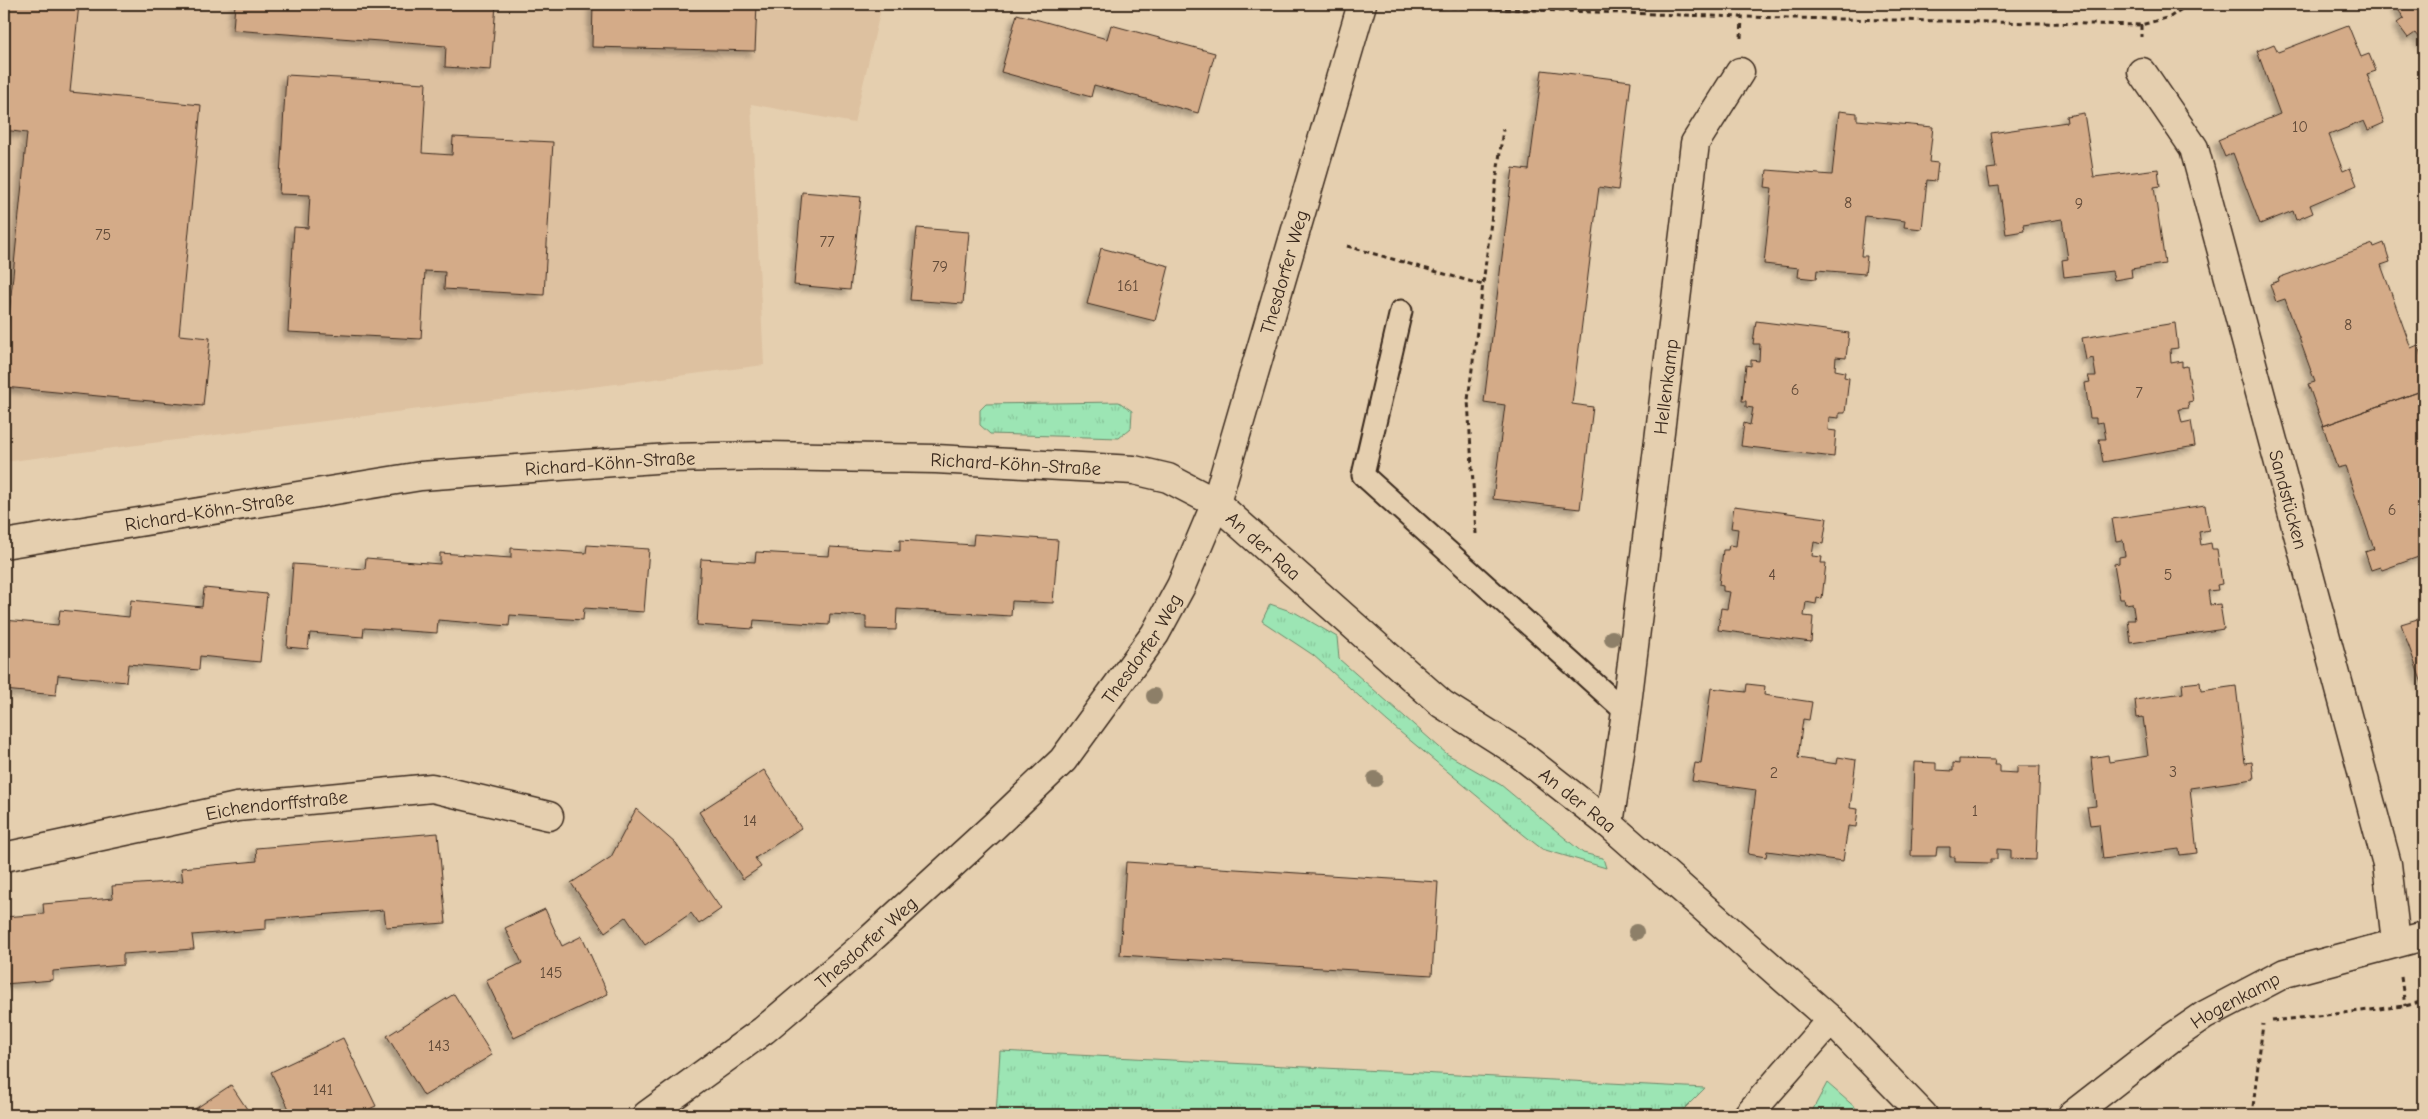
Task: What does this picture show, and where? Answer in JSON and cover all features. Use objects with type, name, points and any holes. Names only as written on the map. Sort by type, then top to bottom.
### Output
[{"type":"street","name":"Thesdorfer Weg","points":[[647,1115],[764,1030],[857,951],[1063,760],[1155,634],[1181,586],[1216,503],[1362,4]]},
{"type":"street","name":"Hellenkamp","points":[[1609,824],[1626,712],[1695,143],[1740,72]]},
{"type":"street","name":"Sandstücken","points":[[2142,72],[2194,148],[2387,864],[2396,942]]},
{"type":"street","name":"Richard-Köhn-Straße","points":[[4,544],[421,476],[669,458],[766,456],[936,458],[1134,470],[1168,478],[1216,503]]},
{"type":"street","name":"An der Raa","points":[[1216,503],[1442,704],[1516,751],[1609,824],[1831,1020],[1923,1115]]},
{"type":"street","name":"Eichendorffstraße","points":[[4,857],[237,807],[432,788],[549,816]]},
{"type":"street","name":"Hogenkamp","points":[[2072,1115],[2170,1038],[2205,1015],[2285,973],[2424,936]]},
{"type":"street","points":[[1748,1115],[1831,1020]]},
{"type":"lane","points":[[1401,311],[1363,475],[1626,712]]},
{"type":"path","points":[[1415,6],[1732,16],[2141,25],[2170,16],[2190,4]]},
{"type":"path","points":[[1479,580],[1468,400],[1503,129]]},
{"type":"path","points":[[1347,246],[1483,285]]},
{"type":"path","points":[[2205,1015],[2264,1022],[2405,1006],[2424,1001]]},
{"type":"path","points":[[2252,1115],[2264,1022]]},
{"type":"shaded area","points":[[4,4],[882,4],[854,123],[751,104],[764,365],[4,462]]},
{"type":"green space","points":[[1119,402],[1132,411],[1131,428],[1119,438],[990,434],[980,425],[980,410],[986,404]]},
{"type":"green space","points":[[1270,604],[1296,613],[1337,637],[1339,659],[1447,754],[1501,785],[1583,853],[1603,858],[1606,868],[1542,849],[1524,835],[1388,722],[1313,655],[1262,621]]},
{"type":"green space","points":[[1000,1051],[1705,1088],[1678,1115],[996,1115]]},
{"type":"green space","points":[[1827,1083],[1864,1115],[1810,1115]]},
{"type":"building","points":[[4,4],[79,4],[70,92],[201,105],[179,335],[210,338],[203,406],[4,387],[4,367],[27,133],[4,130]]},
{"type":"building","points":[[235,4],[496,4],[491,70],[445,67],[446,46],[233,30]]},
{"type":"building","points":[[593,4],[757,4],[755,51],[592,47]]},
{"type":"building","points":[[2394,4],[2424,4],[2424,45],[2415,33],[2408,38],[2397,23],[2404,18]]},
{"type":"building","points":[[1017,14],[1107,39],[1111,25],[1215,53],[1198,113],[1094,85],[1091,97],[1001,72]]},
{"type":"building","points":[[2348,25],[2361,57],[2369,54],[2376,71],[2367,74],[2384,123],[2368,130],[2364,121],[2329,135],[2343,171],[2350,168],[2357,185],[2310,205],[2313,213],[2296,220],[2293,211],[2260,224],[2233,153],[2225,157],[2218,140],[2280,114],[2257,51],[2274,44],[2278,52]]},
{"type":"building","points":[[1542,70],[1631,81],[1618,190],[1599,187],[1572,404],[1593,407],[1580,509],[1493,499],[1505,405],[1484,402],[1513,168],[1529,170]]},
{"type":"building","points":[[286,75],[426,83],[422,153],[452,155],[453,137],[553,142],[544,295],[444,289],[445,272],[425,271],[421,339],[288,332],[294,227],[308,228],[310,195],[279,194]]},
{"type":"building","points":[[1839,111],[1857,113],[1857,120],[1933,127],[1929,162],[1938,163],[1936,181],[1927,180],[1922,229],[1904,227],[1905,221],[1865,216],[1861,256],[1867,256],[1865,274],[1817,270],[1816,279],[1798,277],[1799,268],[1764,264],[1772,188],[1765,187],[1767,170],[1832,175]]},
{"type":"building","points":[[2084,113],[2094,177],[2158,169],[2160,186],[2154,187],[2165,264],[2131,269],[2132,277],[2114,280],[2112,271],[2064,277],[2062,260],[2068,259],[2062,219],[2023,225],[2024,231],[2006,234],[1999,186],[1990,187],[1987,169],[1996,168],[1991,133],[2067,122],[2066,116]]},
{"type":"building","points":[[802,192],[861,197],[850,290],[794,285]]},
{"type":"building","points":[[917,228],[969,232],[963,304],[910,300]]},
{"type":"building","points":[[2384,243],[2390,262],[2381,265],[2411,348],[2418,345],[2424,364],[2424,390],[2323,426],[2308,384],[2315,382],[2285,299],[2276,302],[2270,284],[2279,281],[2278,278],[2373,244],[2374,247]]},
{"type":"building","points":[[1101,248],[1169,266],[1155,321],[1087,304]]},
{"type":"building","points":[[1756,321],[1849,333],[1846,358],[1836,357],[1835,370],[1845,372],[1844,377],[1849,378],[1845,413],[1839,413],[1839,418],[1829,417],[1828,430],[1836,431],[1834,457],[1741,446],[1744,423],[1750,425],[1753,408],[1746,407],[1746,401],[1742,401],[1746,365],[1751,366],[1751,360],[1759,361],[1760,344],[1753,344]]},
{"type":"building","points":[[2175,323],[2178,348],[2170,349],[2171,363],[2182,361],[2182,367],[2187,366],[2193,401],[2188,402],[2189,408],[2179,409],[2182,423],[2191,421],[2195,446],[2103,462],[2099,439],[2106,439],[2103,422],[2096,423],[2096,418],[2090,418],[2085,383],[2090,382],[2088,376],[2096,376],[2093,358],[2086,360],[2082,338]]},
{"type":"building","points":[[2424,390],[2424,555],[2382,570],[2380,567],[2371,570],[2365,552],[2374,549],[2345,466],[2337,468],[2323,426]]},
{"type":"building","points":[[2205,505],[2209,530],[2199,532],[2201,545],[2211,543],[2212,549],[2217,549],[2222,584],[2217,585],[2218,590],[2208,591],[2210,605],[2220,604],[2224,629],[2131,643],[2128,620],[2135,620],[2133,607],[2132,603],[2125,604],[2124,599],[2120,599],[2114,564],[2119,563],[2119,557],[2125,556],[2123,540],[2116,541],[2112,519]]},
{"type":"building","points":[[1734,506],[1827,518],[1823,544],[1814,542],[1812,556],[1822,557],[1821,563],[1826,563],[1822,599],[1817,598],[1816,604],[1806,602],[1804,616],[1813,617],[1811,642],[1718,630],[1721,608],[1727,609],[1730,592],[1723,591],[1723,586],[1719,585],[1723,550],[1728,550],[1729,545],[1736,546],[1738,529],[1731,528]]},
{"type":"building","points":[[974,534],[1058,540],[1053,603],[1012,601],[1011,616],[897,609],[896,630],[866,629],[866,616],[830,614],[829,625],[754,620],[753,629],[697,625],[701,559],[755,562],[756,552],[829,556],[830,547],[900,551],[900,540],[973,545]]},
{"type":"building","points":[[587,545],[649,549],[644,612],[584,608],[583,620],[510,615],[509,626],[438,620],[437,633],[364,628],[363,637],[310,633],[308,649],[287,647],[293,564],[365,569],[366,558],[440,564],[440,553],[511,558],[511,548],[586,553]]},
{"type":"building","points":[[204,588],[267,594],[260,662],[200,656],[199,670],[128,664],[126,682],[58,675],[56,695],[4,690],[4,620],[58,625],[60,610],[129,617],[131,600],[202,607]]},
{"type":"building","points":[[2424,617],[2424,689],[2401,624]]},
{"type":"building","points":[[2200,682],[2201,691],[2236,686],[2245,763],[2252,762],[2254,779],[2190,788],[2197,853],[2180,855],[2179,849],[2103,859],[2099,824],[2090,825],[2087,807],[2096,806],[2091,758],[2108,755],[2109,762],[2148,756],[2143,717],[2137,718],[2135,700],[2183,693],[2182,684]]},
{"type":"building","points":[[1747,684],[1765,686],[1764,695],[1812,702],[1809,720],[1803,719],[1798,758],[1837,764],[1838,757],[1856,760],[1850,808],[1858,809],[1856,827],[1848,826],[1843,861],[1767,851],[1766,857],[1748,854],[1756,790],[1692,781],[1695,763],[1701,764],[1711,688],[1746,692]]},
{"type":"building","points":[[1959,759],[1995,760],[1994,765],[2000,765],[2000,772],[2017,773],[2017,766],[2040,766],[2036,860],[2011,859],[2011,850],[1997,849],[1997,859],[1991,859],[1991,863],[1955,862],[1955,857],[1950,857],[1950,847],[1937,847],[1936,856],[1911,856],[1914,762],[1936,763],[1936,770],[1953,771],[1953,763],[1959,764]]},
{"type":"building","points":[[764,770],[801,828],[755,858],[761,867],[743,879],[699,812]]},
{"type":"building","points":[[636,809],[676,844],[721,909],[699,924],[691,913],[645,945],[626,917],[605,932],[571,883],[611,857]]},
{"type":"building","points":[[438,833],[446,923],[386,927],[384,910],[266,919],[266,929],[192,935],[194,949],[123,954],[123,965],[53,971],[53,980],[4,984],[4,917],[44,914],[43,904],[113,898],[112,886],[183,881],[181,868],[257,861],[256,848]]},
{"type":"building","points":[[1126,862],[1438,882],[1432,975],[1120,955]]},
{"type":"building","points":[[545,909],[562,946],[582,936],[608,994],[514,1038],[486,980],[522,963],[505,928]]},
{"type":"building","points":[[454,994],[492,1055],[424,1096],[387,1036]]},
{"type":"building","points":[[343,1038],[376,1106],[356,1115],[292,1115],[271,1072]]},
{"type":"building","points":[[231,1085],[251,1115],[186,1115]]}]
